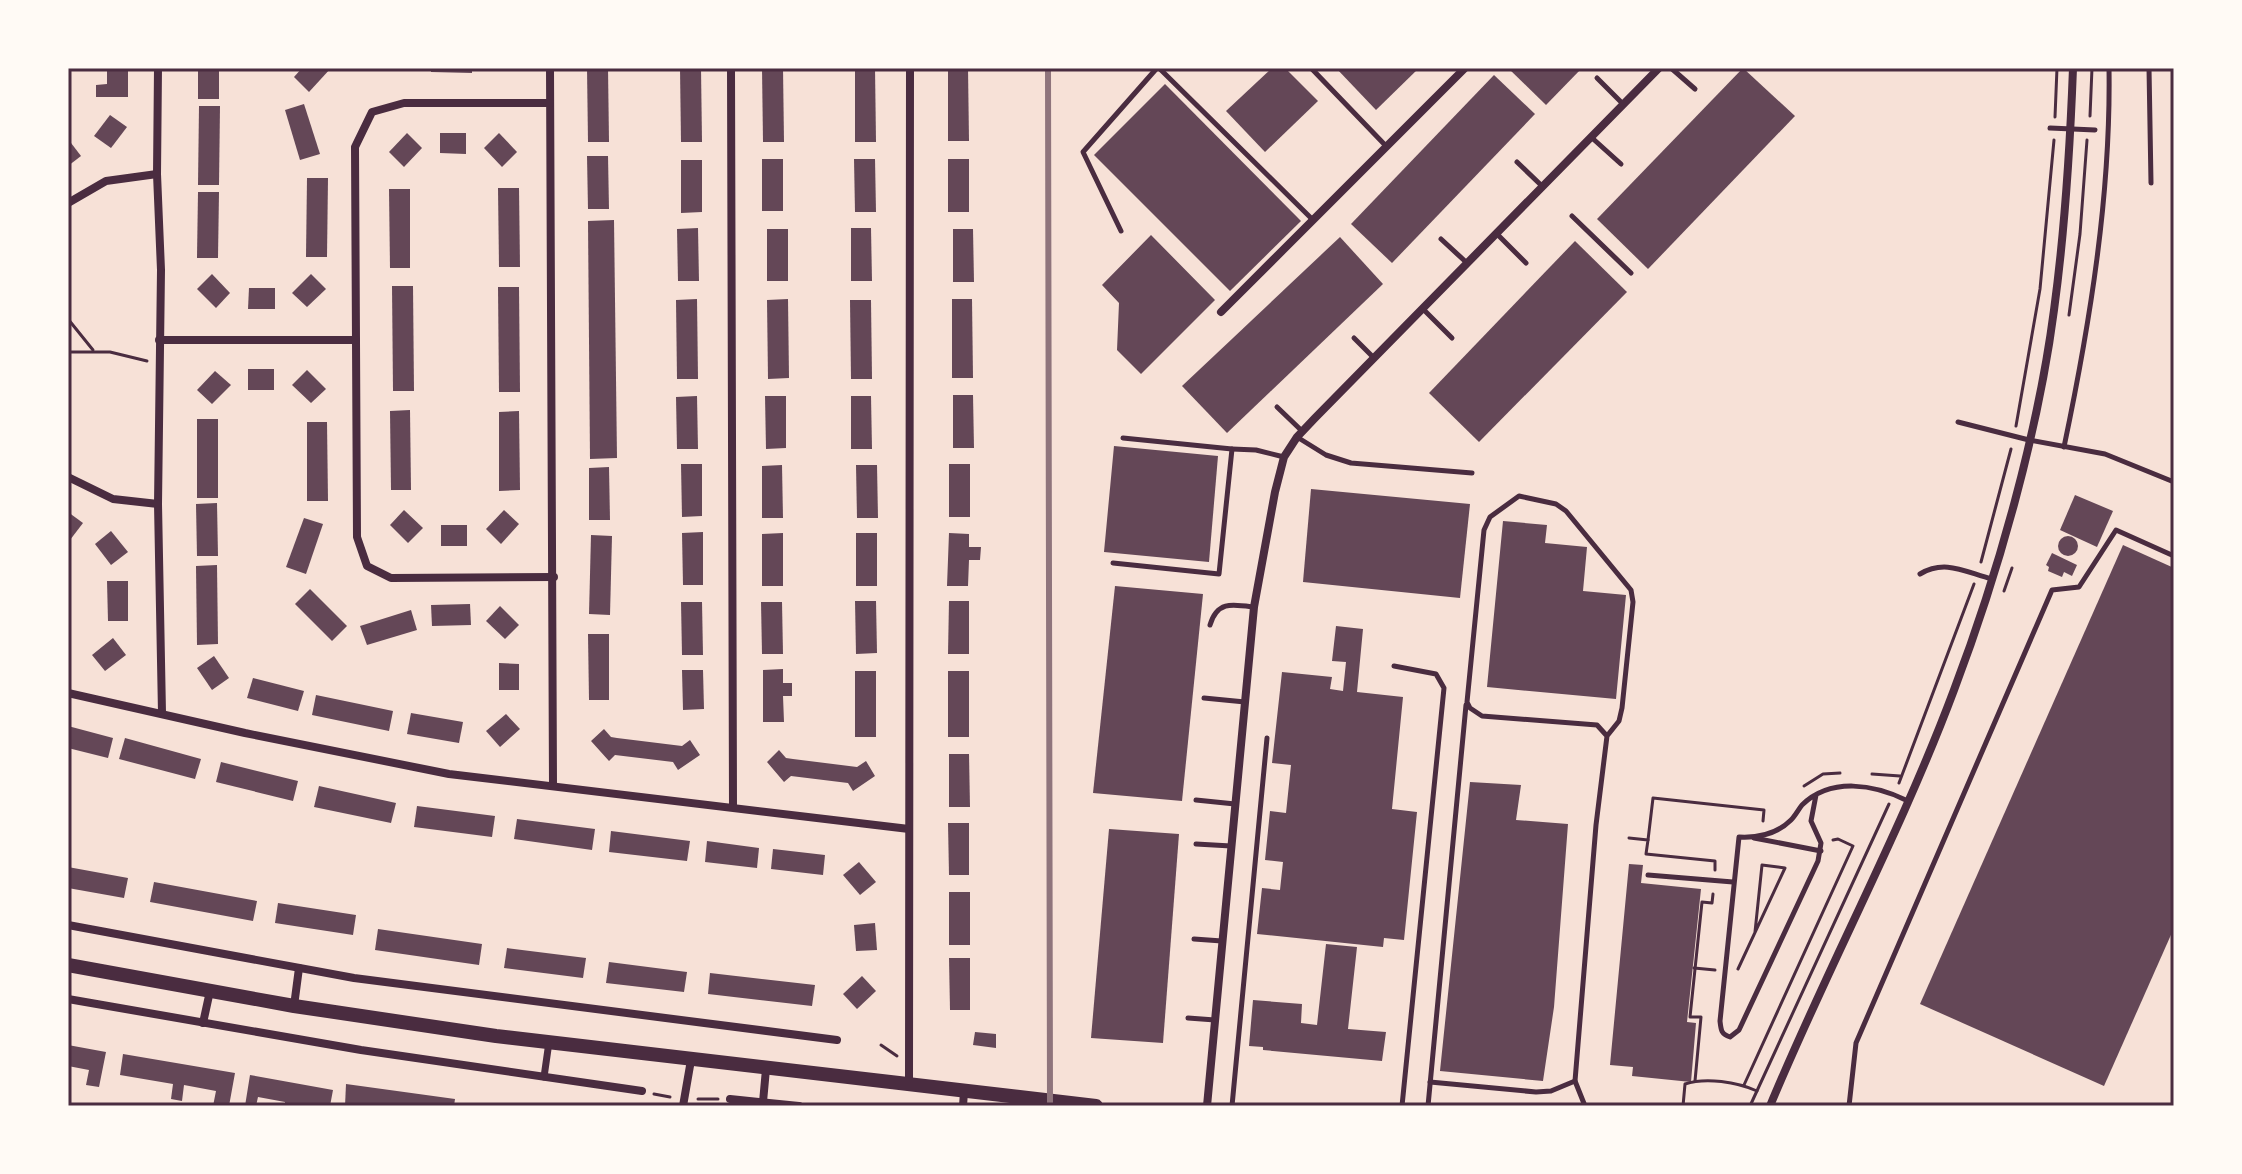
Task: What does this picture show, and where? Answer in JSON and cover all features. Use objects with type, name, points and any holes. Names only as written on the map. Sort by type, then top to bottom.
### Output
[{"type":"main road","points":[[68,965],[294,1006],[549,1042],[909,1086],[964,1099],[1011,1096],[1096,1106]]},
{"type":"street","points":[[158,68],[157,174],[161,270],[158,504],[162,713]]},
{"type":"street","points":[[550,68],[553,786]]},
{"type":"street","points":[[731,68],[733,806]]},
{"type":"street","points":[[909,1086],[910,68]]},
{"type":"street","points":[[1221,312],[1465,68]]},
{"type":"street","points":[[1207,1106],[1254,607],[1284,457],[1300,434],[1659,68]]},
{"type":"street","points":[[1770,1106],[1908,801],[1955,689],[1992,579],[2029,440],[2054,313],[2065,213],[2073,68]]},
{"type":"street","points":[[550,103],[404,103],[372,112],[355,147],[357,537],[367,566],[391,578],[554,577]]},
{"type":"street","points":[[68,203],[106,181],[157,174]]},
{"type":"street","points":[[159,340],[356,340]]},
{"type":"street","points":[[68,477],[113,499],[158,504]]},
{"type":"street","points":[[68,693],[449,774],[909,829]]},
{"type":"street","points":[[68,925],[299,968],[528,1002],[837,1040]]},
{"type":"street","points":[[294,1006],[299,968]]},
{"type":"street","points":[[203,1023],[210,991]]},
{"type":"street","points":[[68,999],[361,1050],[642,1091]]},
{"type":"street","points":[[544,1077],[549,1042]]},
{"type":"street","points":[[683,1106],[691,1060]]},
{"type":"street","points":[[763,1102],[766,1069]]},
{"type":"street","points":[[730,1099],[799,1106]]},
{"type":"lane","points":[[1121,231],[1083,152],[1158,68],[1314,221]]},
{"type":"lane","points":[[1311,68],[1387,146]]},
{"type":"lane","points":[[1450,68],[1457,76]]},
{"type":"lane","points":[[1671,68],[1695,89]]},
{"type":"lane","points":[[2064,447],[2098,248],[2109,68]]},
{"type":"lane","points":[[2149,68],[2151,183]]},
{"type":"lane","points":[[1597,78],[1624,104]]},
{"type":"lane","points":[[2052,128],[2095,130]]},
{"type":"lane","points":[[1591,137],[1621,164]]},
{"type":"lane","points":[[1517,162],[1543,186]]},
{"type":"lane","points":[[1572,216],[1631,273]]},
{"type":"lane","points":[[1497,234],[1526,263]]},
{"type":"lane","points":[[1441,239],[1468,263]]},
{"type":"lane","points":[[1423,309],[1452,338]]},
{"type":"lane","points":[[1354,338],[1375,358]]},
{"type":"lane","points":[[1277,407],[1300,434],[1326,455],[1351,463],[1472,473]]},
{"type":"lane","points":[[1958,422],[2029,440],[2105,454],[2174,482]]},
{"type":"lane","points":[[1123,438],[1256,450],[1284,457]]},
{"type":"lane","points":[[1113,563],[1219,574],[1232,449]]},
{"type":"lane","points":[[1428,1106],[1484,530],[1490,517],[1519,496],[1556,504],[1566,511],[1631,590],[1633,602],[1622,708],[1619,721],[1607,736],[1596,825],[1575,1081],[1585,1106]]},
{"type":"lane","points":[[1849,1106],[1856,1043],[2052,590],[2079,587],[2116,530],[2174,556]]},
{"type":"lane","points":[[1920,574],[1934,566],[1952,567],[1992,579]]},
{"type":"lane","points":[[1210,625],[1218,608],[1225,605],[1254,607]]},
{"type":"lane","points":[[1394,666],[1436,674],[1444,688],[1402,1106]]},
{"type":"lane","points":[[1204,698],[1245,702]]},
{"type":"lane","points":[[1467,702],[1482,716],[1597,725],[1607,736]]},
{"type":"lane","points":[[1232,1106],[1267,738]]},
{"type":"lane","points":[[1753,838],[1780,829],[1816,795],[1836,786],[1869,788],[1908,801]]},
{"type":"lane","points":[[1816,795],[1811,821],[1821,843],[1821,851],[1818,861],[1753,1003],[1739,1030],[1730,1037],[1721,1031],[1720,1021],[1739,837],[1821,851]]},
{"type":"lane","points":[[1196,800],[1236,804]]},
{"type":"lane","points":[[1196,844],[1232,846]]},
{"type":"lane","points":[[1648,875],[1733,882]]},
{"type":"lane","points":[[1194,939],[1222,941]]},
{"type":"lane","points":[[1188,1018],[1215,1020]]},
{"type":"lane","points":[[1430,1082],[1536,1092],[1551,1091],[1575,1081]]},
{"type":"path","points":[[1750,1106],[1894,794],[1977,575],[2014,436],[2040,289],[2057,68]]},
{"type":"path","points":[[68,319],[94,351]]},
{"type":"path","points":[[68,352],[110,352],[159,364]]},
{"type":"path","points":[[1695,1081],[1701,1017],[1690,1017],[1694,968],[1702,902],[1712,903],[1715,861],[1646,854],[1653,798],[1764,810],[1765,835]]},
{"type":"path","points":[[1629,838],[1648,840]]},
{"type":"path","points":[[1744,1085],[1853,846],[1838,839],[1821,843]]},
{"type":"path","points":[[1736,973],[1785,868],[1762,865],[1755,932]]},
{"type":"path","points":[[1683,1106],[1685,1084],[1695,1081],[1744,1085],[1757,1091]]},
{"type":"building","points":[[107,68],[128,68],[128,97],[96,97],[96,85],[107,84]]},
{"type":"building","points":[[198,68],[219,68],[219,99],[198,99]]},
{"type":"building","points":[[302,68],[331,68],[309,92],[294,77]]},
{"type":"building","points":[[431,68],[472,68],[472,73],[431,72]]},
{"type":"building","points":[[587,68],[608,68],[609,142],[588,142]]},
{"type":"building","points":[[680,68],[701,68],[702,142],[681,142]]},
{"type":"building","points":[[762,68],[783,68],[784,142],[763,142]]},
{"type":"building","points":[[855,68],[875,68],[876,142],[855,142]]},
{"type":"building","points":[[948,68],[968,68],[969,141],[948,141]]},
{"type":"building","points":[[1272,68],[1285,68],[1318,101],[1265,152],[1226,111]]},
{"type":"building","points":[[1336,68],[1419,68],[1376,110]]},
{"type":"building","points":[[1508,68],[1582,68],[1546,105]]},
{"type":"building","points":[[1743,68],[1795,116],[1648,269],[1597,219]]},
{"type":"building","points":[[1494,75],[1535,114],[1392,263],[1351,224]]},
{"type":"building","points":[[1165,84],[1301,221],[1230,291],[1094,155]]},
{"type":"building","points":[[304,104],[320,154],[300,160],[285,110]]},
{"type":"building","points":[[199,106],[220,106],[219,185],[198,185]]},
{"type":"building","points":[[110,115],[127,127],[111,148],[94,136]]},
{"type":"building","points":[[407,133],[422,148],[404,167],[389,152]]},
{"type":"building","points":[[440,133],[466,133],[466,154],[440,153]]},
{"type":"building","points":[[499,133],[517,152],[502,167],[484,148]]},
{"type":"building","points":[[68,139],[81,156],[68,166]]},
{"type":"building","points":[[587,156],[608,156],[609,209],[588,209]]},
{"type":"building","points":[[762,159],[783,159],[783,211],[762,211]]},
{"type":"building","points":[[854,159],[875,159],[876,212],[855,212]]},
{"type":"building","points":[[948,159],[969,159],[969,212],[948,212]]},
{"type":"building","points":[[681,160],[702,160],[702,212],[681,213]]},
{"type":"building","points":[[307,178],[328,178],[327,257],[306,257]]},
{"type":"building","points":[[498,188],[519,188],[520,267],[499,267]]},
{"type":"building","points":[[389,189],[410,189],[410,268],[390,268]]},
{"type":"building","points":[[198,192],[219,192],[218,258],[197,258]]},
{"type":"building","points":[[614,220],[617,458],[590,459],[588,221]]},
{"type":"building","points":[[698,228],[699,281],[678,281],[677,229]]},
{"type":"building","points":[[851,228],[871,228],[872,281],[851,281]]},
{"type":"building","points":[[767,229],[788,229],[788,281],[767,281]]},
{"type":"building","points":[[953,229],[973,229],[974,282],[953,282]]},
{"type":"building","points":[[1151,235],[1215,300],[1141,374],[1117,350],[1119,303],[1102,285]]},
{"type":"building","points":[[1340,237],[1383,284],[1227,433],[1182,386]]},
{"type":"building","points":[[1575,241],[1627,292],[1479,442],[1429,393]]},
{"type":"building","points":[[212,274],[230,293],[216,308],[197,289]]},
{"type":"building","points":[[311,274],[326,289],[307,307],[292,293]]},
{"type":"building","points":[[392,286],[413,286],[414,391],[393,391]]},
{"type":"building","points":[[498,287],[519,287],[520,392],[499,392]]},
{"type":"building","points":[[249,288],[275,288],[275,309],[248,309]]},
{"type":"building","points":[[697,299],[698,379],[677,379],[676,300]]},
{"type":"building","points":[[788,299],[789,378],[768,379],[767,300]]},
{"type":"building","points":[[952,299],[972,299],[973,378],[952,378]]},
{"type":"building","points":[[850,300],[871,300],[872,379],[851,379]]},
{"type":"building","points":[[248,369],[274,369],[274,390],[248,390]]},
{"type":"building","points":[[307,370],[326,389],[311,403],[292,385]]},
{"type":"building","points":[[215,371],[231,385],[212,404],[197,390]]},
{"type":"building","points":[[953,395],[973,395],[974,448],[953,448]]},
{"type":"building","points":[[697,396],[698,449],[677,449],[676,397]]},
{"type":"building","points":[[765,396],[786,396],[786,448],[766,449]]},
{"type":"building","points":[[851,396],[871,396],[872,449],[851,449]]},
{"type":"building","points":[[410,410],[411,490],[391,490],[390,411]]},
{"type":"building","points":[[519,411],[520,490],[499,491],[499,412]]},
{"type":"building","points":[[197,419],[218,419],[218,498],[197,498]]},
{"type":"building","points":[[307,422],[327,422],[328,501],[307,501]]},
{"type":"building","points":[[1114,446],[1218,456],[1209,562],[1104,552]]},
{"type":"building","points":[[681,464],[702,464],[702,516],[682,517]]},
{"type":"building","points":[[949,464],[970,464],[970,517],[949,517]]},
{"type":"building","points":[[782,465],[783,518],[762,518],[762,466]]},
{"type":"building","points":[[856,465],[877,465],[878,518],[857,518]]},
{"type":"building","points":[[609,467],[610,520],[589,520],[589,468]]},
{"type":"building","points":[[1311,489],[1470,504],[1460,598],[1303,582]]},
{"type":"building","points":[[2075,495],[2113,511],[2097,547],[2060,530]]},
{"type":"building","points":[[217,503],[218,556],[197,556],[196,504]]},
{"type":"building","points":[[404,510],[423,528],[408,543],[390,525]]},
{"type":"building","points":[[504,510],[519,524],[501,544],[486,529]]},
{"type":"building","points":[[68,512],[83,523],[70,540],[68,538]]},
{"type":"building","points":[[304,518],[323,524],[306,574],[286,567]]},
{"type":"building","points":[[1503,521],[1547,525],[1545,543],[1587,547],[1583,591],[1626,595],[1616,699],[1487,687]]},
{"type":"building","points":[[441,525],[467,525],[467,546],[441,546]]},
{"type":"building","points":[[111,531],[128,552],[111,565],[95,544]]},
{"type":"building","points":[[703,532],[703,585],[683,585],[682,533]]},
{"type":"building","points":[[783,533],[783,586],[762,586],[762,534]]},
{"type":"building","points":[[856,533],[877,533],[877,586],[856,586]]},
{"type":"building","points":[[949,533],[969,534],[969,547],[981,547],[980,560],[969,560],[968,586],[947,586]]},
{"type":"building","points":[[591,535],[612,536],[610,615],[589,614]]},
{"type":"building","points":[[2068,536],[2075,539],[2078,546],[2075,553],[2068,556],[2061,553],[2058,546],[2061,539]]},
{"type":"building","points":[[2123,545],[2174,568],[2174,928],[2104,1086],[1920,1004]]},
{"type":"building","points":[[2052,553],[2077,565],[2072,576],[2064,572],[2062,577],[2048,571],[2046,565]]},
{"type":"building","points":[[217,565],[218,644],[197,645],[196,566]]},
{"type":"building","points":[[107,581],[128,581],[128,621],[108,621]]},
{"type":"building","points":[[1115,586],[1203,594],[1182,801],[1093,793]]},
{"type":"building","points":[[310,589],[347,626],[332,641],[295,604]]},
{"type":"building","points":[[855,601],[876,601],[877,653],[856,654]]},
{"type":"building","points":[[949,601],[969,601],[969,654],[948,654]]},
{"type":"building","points":[[681,602],[702,602],[703,655],[682,655]]},
{"type":"building","points":[[761,602],[782,602],[783,654],[762,654]]},
{"type":"building","points":[[470,604],[471,625],[432,626],[431,605]]},
{"type":"building","points":[[500,606],[519,625],[505,639],[486,621]]},
{"type":"building","points":[[411,610],[417,630],[367,645],[360,626]]},
{"type":"building","points":[[1336,626],[1363,629],[1357,692],[1403,697],[1392,809],[1417,812],[1404,940],[1384,938],[1383,947],[1257,934],[1262,888],[1280,890],[1283,862],[1265,860],[1270,811],[1286,813],[1291,765],[1272,763],[1282,672],[1332,677],[1330,689],[1343,691],[1346,662],[1332,661]]},
{"type":"building","points":[[588,634],[609,634],[609,700],[589,700]]},
{"type":"building","points":[[113,638],[126,655],[105,671],[92,655]]},
{"type":"building","points":[[214,656],[229,678],[212,690],[197,668]]},
{"type":"building","points":[[499,663],[519,664],[519,690],[499,690]]},
{"type":"building","points":[[783,669],[783,683],[792,683],[792,696],[783,696],[784,722],[763,722],[763,670]]},
{"type":"building","points":[[682,670],[703,670],[704,709],[683,710]]},
{"type":"building","points":[[855,671],[876,671],[876,737],[855,737]]},
{"type":"building","points":[[948,671],[969,671],[969,737],[948,737]]},
{"type":"building","points":[[253,678],[304,691],[298,711],[247,698]]},
{"type":"building","points":[[316,695],[393,711],[389,731],[312,715]]},
{"type":"building","points":[[411,713],[463,722],[459,743],[407,734]]},
{"type":"building","points":[[506,714],[520,729],[500,747],[486,731]]},
{"type":"building","points":[[68,726],[113,738],[108,758],[68,748]]},
{"type":"building","points":[[604,729],[611,737],[617,738],[682,746],[690,740],[700,755],[678,770],[673,762],[615,755],[609,761],[591,741]]},
{"type":"building","points":[[125,738],[201,759],[195,779],[119,759]]},
{"type":"building","points":[[779,750],[786,758],[793,759],[857,767],[866,761],[875,776],[853,791],[848,783],[791,776],[784,782],[767,762]]},
{"type":"building","points":[[949,754],[969,754],[970,807],[949,807]]},
{"type":"building","points":[[221,762],[298,781],[293,801],[216,782]]},
{"type":"building","points":[[1470,782],[1521,785],[1516,820],[1568,824],[1554,1007],[1543,1081],[1440,1071]]},
{"type":"building","points":[[319,786],[396,803],[391,823],[314,807]]},
{"type":"building","points":[[417,806],[495,816],[492,837],[414,827]]},
{"type":"building","points":[[517,819],[595,829],[592,850],[514,839]]},
{"type":"building","points":[[948,823],[969,823],[969,875],[949,875]]},
{"type":"building","points":[[1109,829],[1179,834],[1163,1043],[1091,1038]]},
{"type":"building","points":[[611,831],[690,841],[687,861],[609,852]]},
{"type":"building","points":[[707,841],[759,848],[757,868],[705,862]]},
{"type":"building","points":[[773,849],[825,855],[823,875],[771,869]]},
{"type":"building","points":[[859,862],[876,882],[860,895],[843,875]]},
{"type":"building","points":[[1629,864],[1643,865],[1641,883],[1701,889],[1687,1022],[1696,1023],[1691,1082],[1632,1076],[1633,1067],[1610,1065]]},
{"type":"building","points":[[68,867],[128,878],[124,898],[68,888]]},
{"type":"building","points":[[154,882],[257,901],[253,921],[150,902]]},
{"type":"building","points":[[949,892],[970,892],[970,945],[949,945]]},
{"type":"building","points":[[278,903],[356,915],[353,935],[275,923]]},
{"type":"building","points":[[875,923],[877,950],[856,951],[854,925]]},
{"type":"building","points":[[378,929],[482,944],[479,965],[375,950]]},
{"type":"building","points":[[1326,944],[1357,947],[1348,1029],[1386,1032],[1382,1061],[1263,1050],[1263,1047],[1249,1046],[1253,1000],[1302,1004],[1301,1023],[1317,1025]]},
{"type":"building","points":[[507,948],[586,958],[583,978],[504,968]]},
{"type":"building","points":[[949,958],[970,958],[970,1010],[950,1010]]},
{"type":"building","points":[[609,962],[687,972],[684,992],[606,983]]},
{"type":"building","points":[[710,973],[815,985],[812,1006],[708,994]]},
{"type":"building","points":[[862,976],[876,991],[857,1009],[843,994]]},
{"type":"building","points":[[975,1032],[996,1034],[996,1048],[973,1045]]},
{"type":"building","points":[[68,1045],[106,1052],[99,1087],[86,1085],[89,1070],[68,1066]]},
{"type":"building","points":[[123,1054],[235,1073],[229,1106],[213,1106],[216,1091],[184,1085],[182,1101],[171,1099],[173,1084],[120,1075]]},
{"type":"building","points":[[250,1075],[333,1090],[330,1106],[285,1106],[285,1102],[258,1097],[256,1106],[245,1106]]},
{"type":"building","points":[[346,1084],[455,1099],[454,1106],[345,1106]]},
{"type":"railway","points":[[1048,68],[1050,1106]]}]
